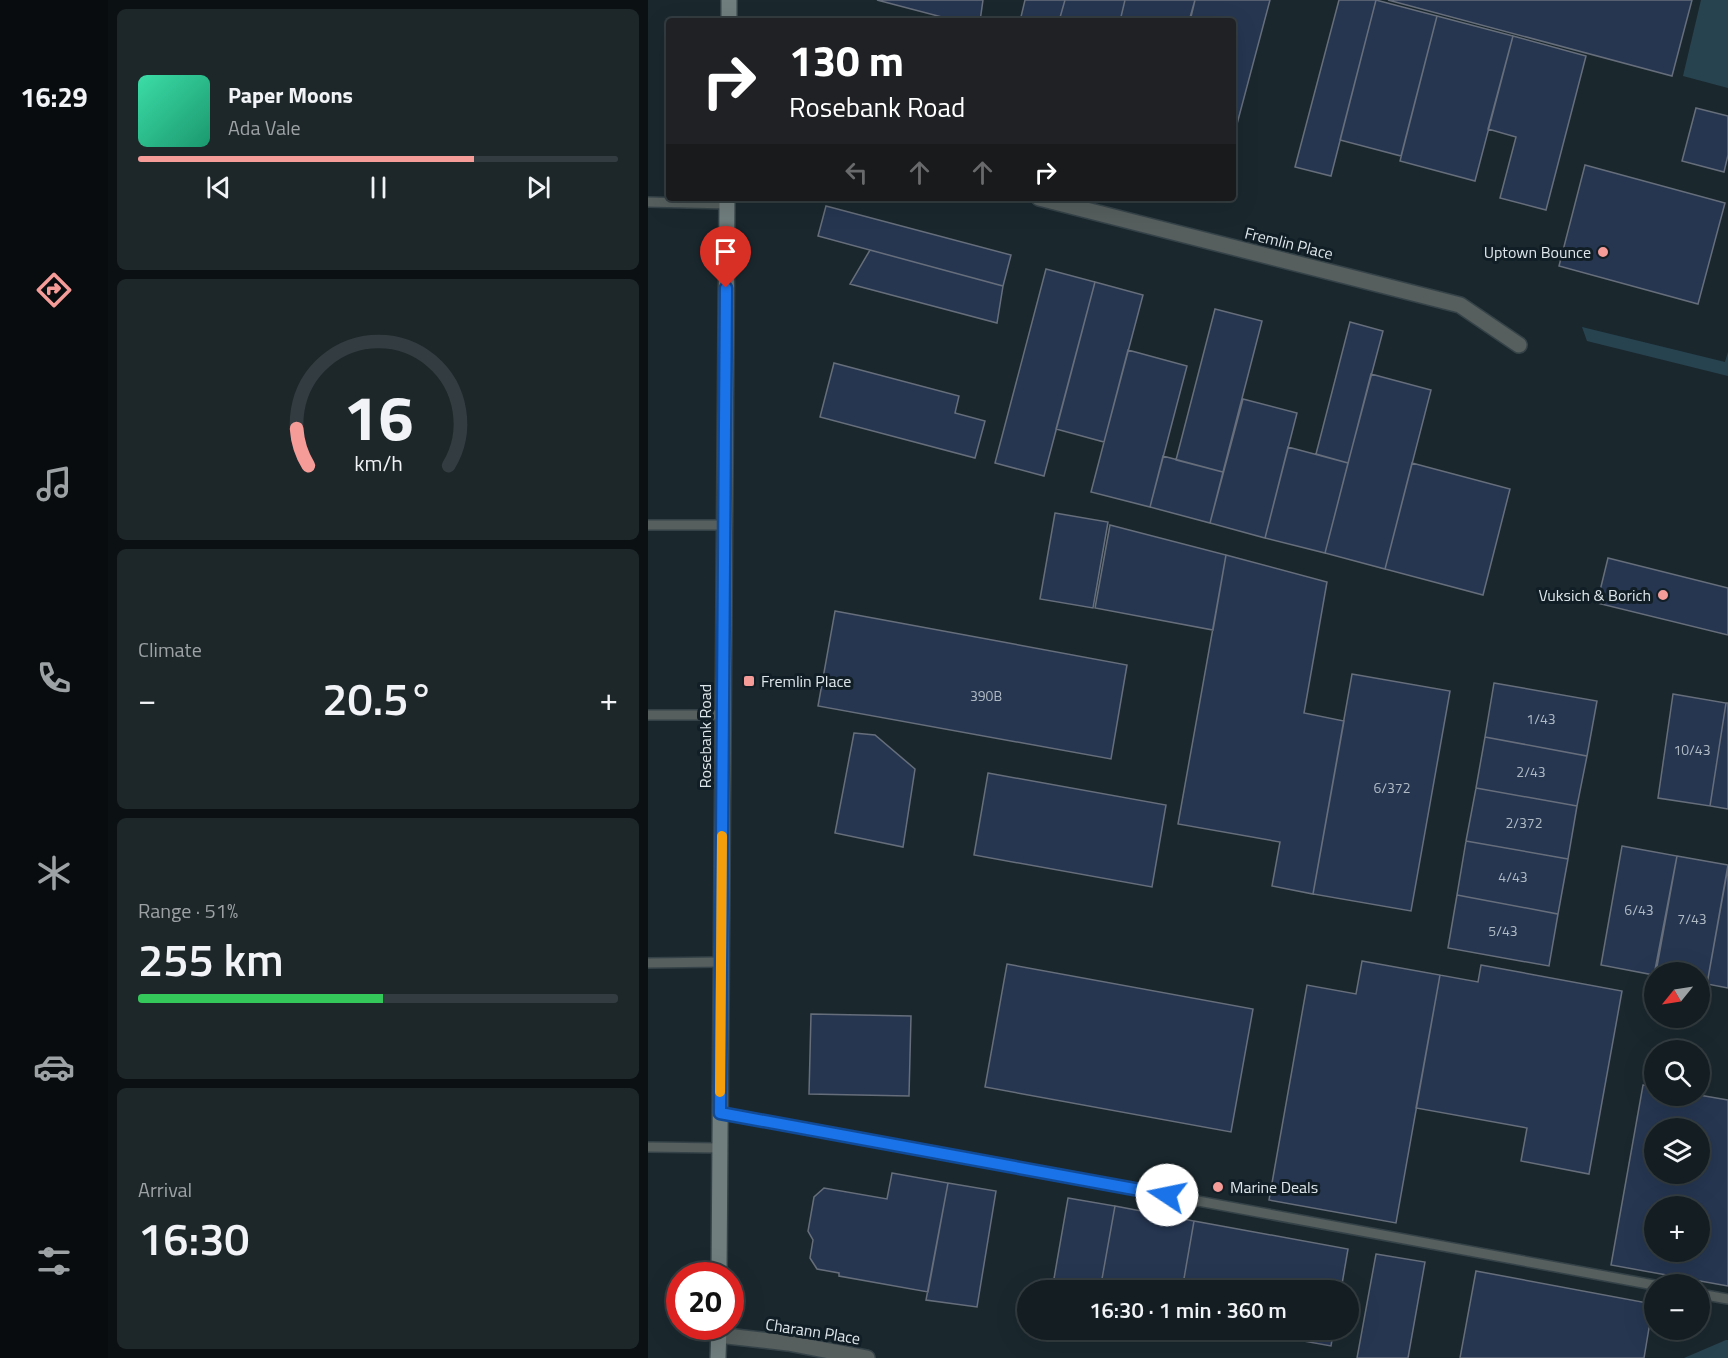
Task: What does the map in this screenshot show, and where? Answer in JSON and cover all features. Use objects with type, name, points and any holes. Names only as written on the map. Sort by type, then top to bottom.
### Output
[{"type":"main road","points":[[729,0],[729,18]]},
{"type":"main road","name":"Rosebank Road","points":[[719,1262],[727,201]]},
{"type":"main road","points":[[718,1340],[718,1358]]},
{"type":"street","name":"Fremlin Place","points":[[1052,201],[1460,305],[1519,345]]},
{"type":"street","name":"Charann Place","points":[[744,1336],[867,1358]]},
{"type":"lane","points":[[648,202],[727,201]]},
{"type":"lane","points":[[648,525],[724,525]]},
{"type":"lane","points":[[648,715],[723,715]]},
{"type":"lane","points":[[648,963],[721,962]]},
{"type":"lane","points":[[720,1113],[1644,1283]]},
{"type":"lane","points":[[648,1147],[720,1148]]},
{"type":"lane","points":[[1710,1296],[1728,1299]]},
{"type":"shaded area","points":[[1701,0],[1728,0],[1728,88],[1683,76]]},
{"type":"shaded area","points":[[1582,327],[1725,362],[1728,352],[1728,376],[1587,341]]},
{"type":"shaded area","points":[[1728,1340],[1728,1358],[1684,1358]]},
{"type":"building","points":[[877,0],[983,0],[980,18],[946,18]]},
{"type":"building","points":[[1025,0],[1065,0],[1060,18],[1021,18]]},
{"type":"building","points":[[1065,0],[1125,0],[1121,18],[1060,18]]},
{"type":"building","points":[[1125,0],[1195,0],[1190,18],[1121,18]]},
{"type":"building","points":[[1195,0],[1270,0],[1236,128],[1236,18],[1191,18]]},
{"type":"building","points":[[1339,0],[1376,0],[1331,176],[1295,167]]},
{"type":"building","points":[[1376,0],[1437,16],[1401,156],[1340,140]]},
{"type":"building","points":[[1388,0],[1692,0],[1672,76]]},
{"type":"building","points":[[1437,16],[1513,36],[1475,181],[1400,161]]},
{"type":"building","points":[[1513,36],[1586,56],[1546,210],[1500,198],[1516,137],[1488,129]]},
{"type":"building","points":[[1696,108],[1728,116],[1728,155],[1724,172],[1682,161]]},
{"type":"building","points":[[1585,165],[1725,203],[1698,304],[1559,266]]},
{"type":"building","points":[[826,206],[1011,255],[1003,286],[818,236]]},
{"type":"building","points":[[870,250],[1003,286],[997,323],[850,284]]},
{"type":"building","points":[[1046,269],[1095,282],[1044,476],[995,463]]},
{"type":"building","points":[[1095,282],[1143,295],[1104,442],[1056,429]]},
{"type":"building","points":[[1215,309],[1262,321],[1223,472],[1176,460]]},
{"type":"building","points":[[1350,322],[1383,331],[1348,463],[1316,454]]},
{"type":"building","points":[[1128,350],[1187,366],[1150,507],[1091,492]]},
{"type":"building","points":[[834,363],[959,396],[955,413],[985,421],[975,458],[820,417]]},
{"type":"building","points":[[1371,374],[1431,390],[1385,569],[1325,553]]},
{"type":"building","points":[[1243,399],[1297,413],[1265,538],[1210,523]]},
{"type":"building","points":[[1288,447],[1348,463],[1325,553],[1265,538]]},
{"type":"building","points":[[1163,456],[1223,472],[1210,523],[1150,507]]},
{"type":"building","points":[[1412,463],[1510,489],[1483,595],[1385,569]]},
{"type":"building","points":[[1055,513],[1108,522],[1093,608],[1040,599]]},
{"type":"building","points":[[1110,525],[1226,555],[1213,630],[1095,608]]},
{"type":"building","points":[[1226,555],[1327,582],[1304,713],[1344,721],[1313,894],[1272,886],[1280,842],[1178,824]]},
{"type":"building","name":"Vuksich & Borich","points":[[1608,558],[1728,588],[1728,635],[1597,603]]},
{"type":"building","points":[[835,611],[1127,665],[1111,759],[818,706]]},
{"type":"building","points":[[1352,674],[1450,691],[1411,911],[1313,894]]},
{"type":"building","points":[[1494,683],[1597,701],[1587,756],[1485,737]]},
{"type":"building","points":[[1673,694],[1726,703],[1710,806],[1658,798]]},
{"type":"building","points":[[1726,703],[1728,703],[1728,809],[1710,806]]},
{"type":"building","points":[[854,733],[875,735],[915,769],[903,847],[835,833]]},
{"type":"building","points":[[1485,737],[1587,756],[1577,806],[1476,788]]},
{"type":"building","points":[[988,773],[1166,805],[1152,887],[974,855]]},
{"type":"building","points":[[1476,788],[1577,806],[1568,859],[1466,841]]},
{"type":"building","points":[[1466,841],[1568,859],[1558,914],[1457,895]]},
{"type":"building","points":[[1622,846],[1677,856],[1657,962],[1644,962],[1644,973],[1601,965]]},
{"type":"building","points":[[1677,856],[1728,865],[1710,967],[1710,962],[1658,962]]},
{"type":"building","points":[[1728,867],[1728,988],[1710,985],[1710,967]]},
{"type":"building","points":[[1457,895],[1558,914],[1549,966],[1448,948]]},
{"type":"building","points":[[1362,961],[1440,975],[1396,1223],[1269,1200],[1307,985],[1356,994]]},
{"type":"building","points":[[1007,964],[1253,1009],[1231,1132],[985,1087]]},
{"type":"building","points":[[1481,965],[1622,991],[1589,1174],[1521,1161],[1527,1128],[1416,1108],[1440,975],[1478,982]]},
{"type":"building","points":[[811,1014],[911,1016],[909,1096],[809,1094]]},
{"type":"building","points":[[1643,1085],[1644,1106],[1710,1106],[1710,1097],[1728,1100],[1728,1286],[1710,1283],[1710,1274],[1661,1274],[1611,1265]]},
{"type":"building","points":[[892,1173],[948,1183],[928,1292],[839,1276],[839,1273],[817,1269],[810,1258],[813,1240],[808,1231],[814,1197],[824,1188],[887,1199]]},
{"type":"building","points":[[948,1183],[996,1191],[977,1307],[926,1300]]},
{"type":"building","points":[[1068,1198],[1115,1206],[1102,1280],[1054,1280]]},
{"type":"building","points":[[1115,1206],[1194,1221],[1184,1280],[1102,1280]]},
{"type":"building","points":[[1194,1221],[1348,1249],[1343,1280],[1184,1280]]},
{"type":"building","points":[[1376,1254],[1425,1262],[1408,1358],[1357,1358]]},
{"type":"building","points":[[1476,1271],[1644,1302],[1644,1340],[1647,1340],[1644,1358],[1460,1358]]},
{"type":"building","points":[[1298,1340],[1332,1340],[1331,1346]]},
{"type":"slow traffic","points":[[720,1092],[722,836]]},
{"type":"place","name":"Uptown Bounce","points":[[1603,252]]},
{"type":"place","name":"Vuksich & Borich","points":[[1663,595]]},
{"type":"place","name":"Fremlin Place","points":[[749,681]]},
{"type":"place","name":"Marine Deals","points":[[1218,1187]]},
{"type":"route","points":[[726,288],[720,1113],[1167,1195]]}]
